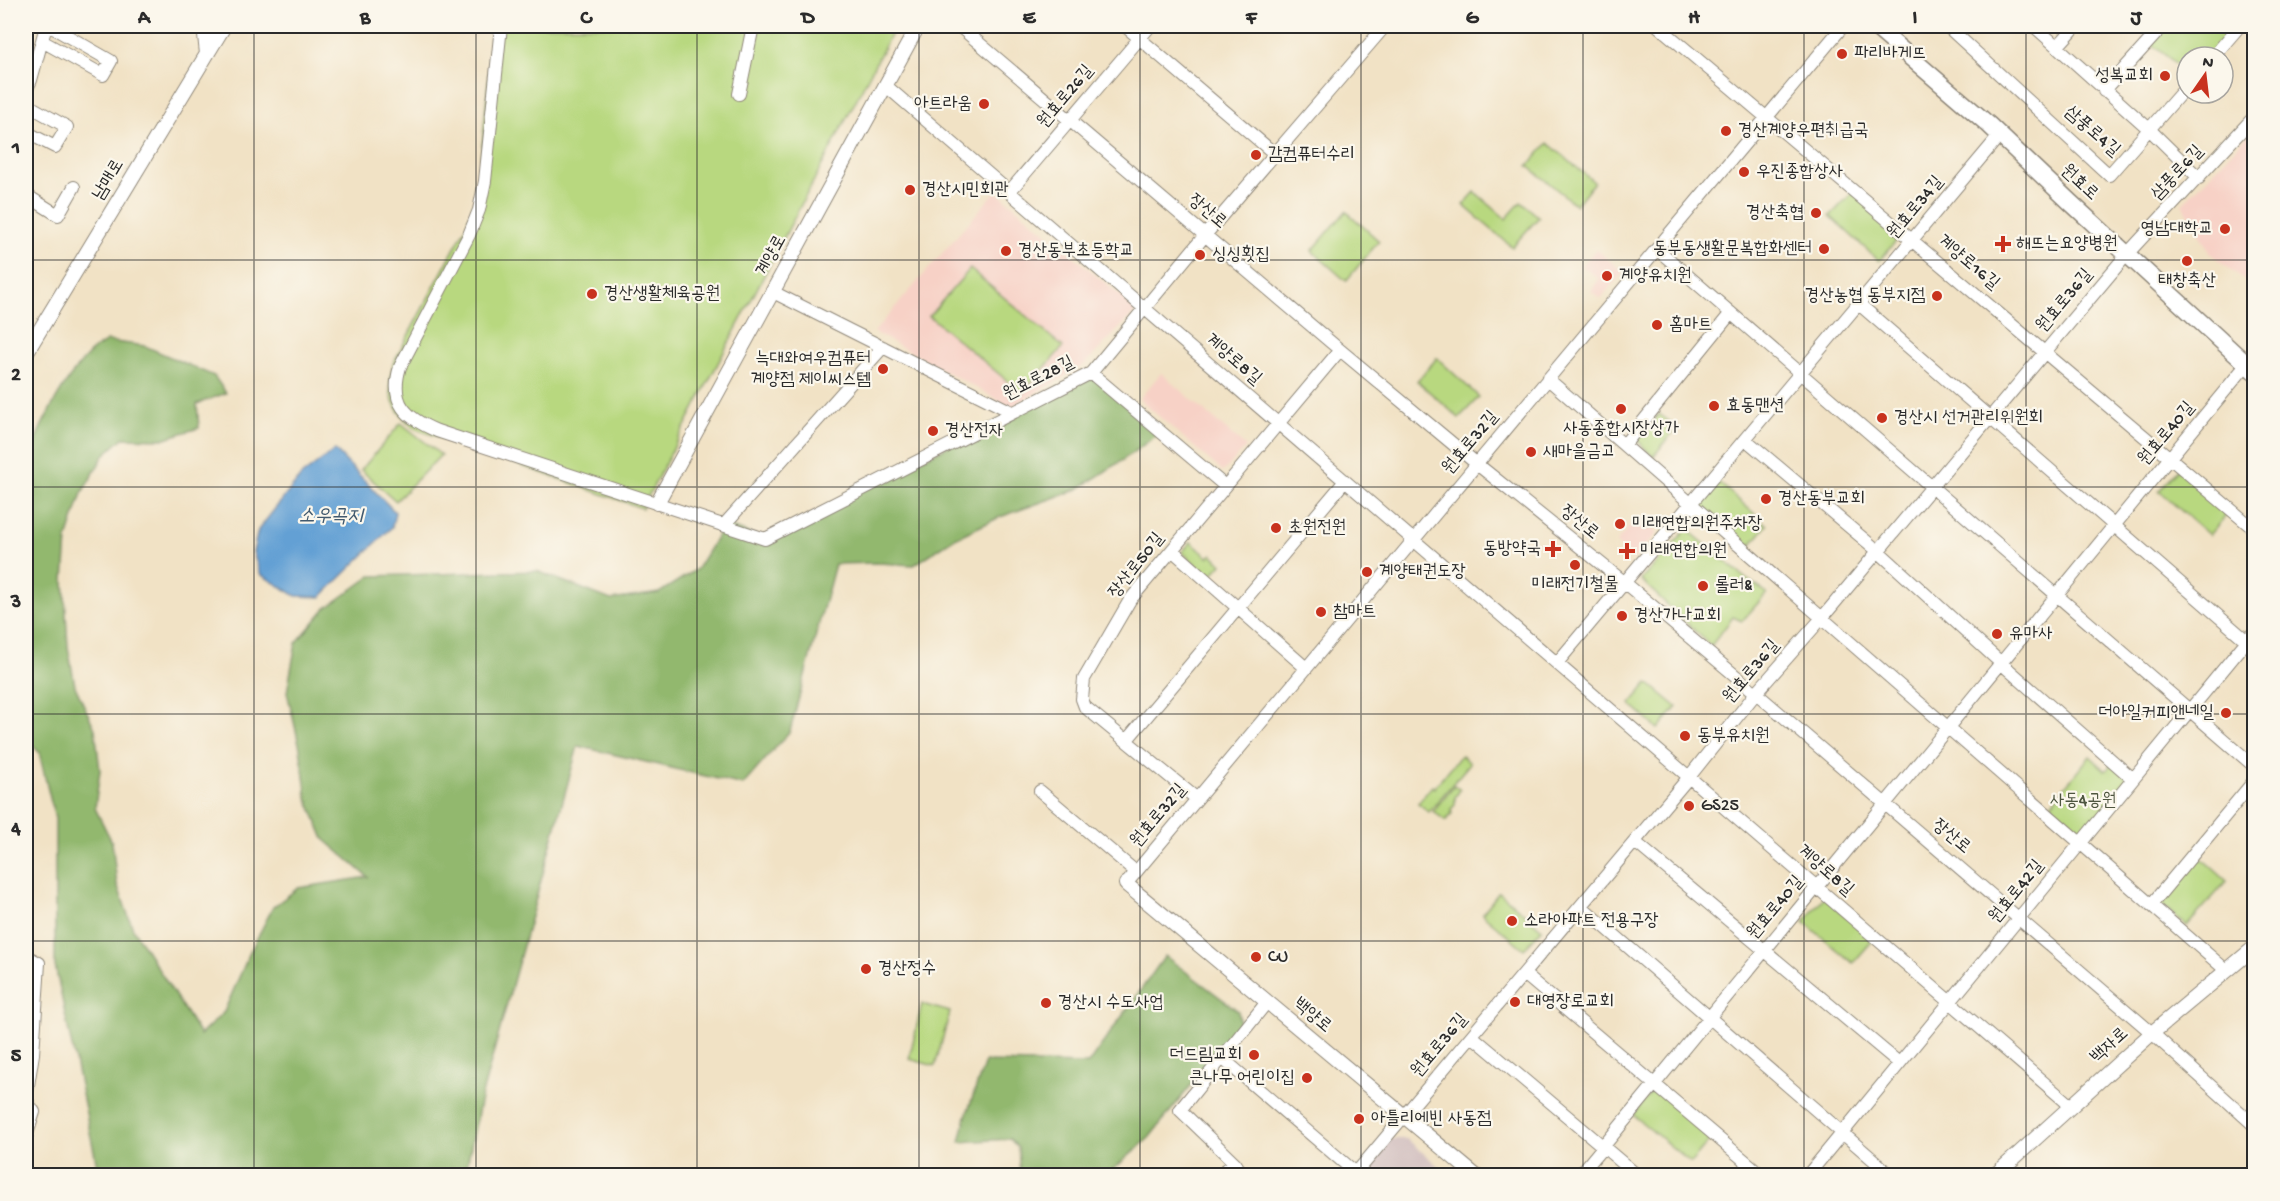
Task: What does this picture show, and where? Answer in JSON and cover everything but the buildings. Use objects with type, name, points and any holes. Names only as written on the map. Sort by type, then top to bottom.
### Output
[{"type":"main road","name":"원효로","points":[[1874,26],[2000,135],[2251,368]]},
{"type":"street","points":[[26,90],[32,80],[30,62],[42,41],[46,26]]},
{"type":"street","points":[[42,41],[103,75],[111,61],[50,26]]},
{"type":"street","points":[[204,26],[207,54]]},
{"type":"street","name":"남매로","points":[[26,353],[224,26]]},
{"type":"street","name":"원효로28길","points":[[501,26],[485,181],[479,210],[469,235],[400,367],[396,387],[401,406],[420,423],[437,431],[765,539],[1091,373],[1206,234],[1385,26]]},
{"type":"street","points":[[739,94],[753,26]]},
{"type":"street","name":"계양로","points":[[657,503],[918,26]]},
{"type":"street","name":"장산로","points":[[959,26],[1340,350],[1756,693],[2152,1033],[2254,1125]]},
{"type":"street","points":[[1125,26],[1276,154]]},
{"type":"street","name":"원효로26길","points":[[1010,191],[1150,26]]},
{"type":"street","name":"계양로16길","points":[[1658,26],[2254,529]]},
{"type":"street","name":"원효로32길","points":[[1126,884],[1844,26]]},
{"type":"street","name":"삼풍로4길","points":[[1947,26],[2109,175],[2175,100]]},
{"type":"street","points":[[2034,26],[2149,129],[2199,178]]},
{"type":"street","points":[[2057,47],[2076,26]]},
{"type":"street","points":[[2104,91],[2163,26]]},
{"type":"street","points":[[2223,45],[2237,26]]},
{"type":"street","name":"계양로8길","points":[[885,85],[2071,1106]]},
{"type":"street","points":[[26,104],[67,127],[55,147],[26,132]]},
{"type":"street","name":"삼풍로6길","points":[[2128,253],[2254,117]]},
{"type":"street","name":"원효로34길","points":[[1624,583],[2000,135]]},
{"type":"street","points":[[26,195],[58,215],[74,187]]},
{"type":"street","points":[[1657,249],[2254,766]]},
{"type":"street","name":"원효로36길","points":[[1353,1174],[1405,1116],[1689,777],[1756,693],[1822,618],[2128,253]]},
{"type":"street","points":[[773,292],[1012,412]]},
{"type":"street","points":[[1859,304],[2114,526],[2251,637]]},
{"type":"street","points":[[1624,444],[1731,313]]},
{"type":"street","points":[[724,525],[883,347]]},
{"type":"street","name":"장산로50길","points":[[1197,798],[1085,707],[1081,690],[1084,680],[1130,600],[1340,350]]},
{"type":"street","name":"원효로40길","points":[[1579,1176],[2170,458],[2251,368]]},
{"type":"street","points":[[1091,373],[1225,486]]},
{"type":"street","points":[[1548,379],[2227,971]]},
{"type":"street","points":[[1745,439],[1878,551],[2133,779]]},
{"type":"street","points":[[1126,741],[1345,481]]},
{"type":"street","points":[[1172,550],[1306,668]]},
{"type":"street","points":[[1557,663],[1624,583]]},
{"type":"street","name":"원효로42길","points":[[1807,1176],[2251,637]]},
{"type":"street","points":[[2151,905],[2254,782]]},
{"type":"street","points":[[1040,790],[1136,872]]},
{"type":"street","points":[[1635,842],[1899,1064]]},
{"type":"street","name":"백양로","points":[[1126,884],[1476,1176]]},
{"type":"street","points":[[1581,906],[1892,1176]]},
{"type":"street","name":"백자로","points":[[1994,1176],[2152,1033],[2254,948]]},
{"type":"street","points":[[26,956],[39,963],[33,1054],[26,1099],[34,1112],[26,1137]]},
{"type":"street","points":[[1524,974],[1763,1176]]},
{"type":"street","points":[[1243,1176],[1235,1163],[1180,1110],[1267,1002]]},
{"type":"street","points":[[1472,1036],[1638,1176]]},
{"type":"street","points":[[1222,1058],[1353,1174]]},
{"type":"street","points":[[1218,1176],[1235,1163]]},
{"type":"shaded area","name":"영남대학교","points":[[2254,129],[2254,301],[2245,281],[2211,254],[2182,204]]},
{"type":"shaded area","name":"경산동부초등학교","points":[[996,191],[1137,310],[1084,365],[1011,407],[874,332]]},
{"type":"shaded area","name":"계양유치원","points":[[1596,249],[1623,272],[1600,299],[1591,291],[1599,279],[1582,266]]},
{"type":"shaded area","points":[[1161,373],[1246,447],[1223,472],[1139,399]]},
{"type":"shaded area","points":[[1637,518],[1657,533],[1634,559],[1616,543]]},
{"type":"shaded area","points":[[1385,1139],[1407,1139],[1443,1170],[1437,1176],[1360,1176]]},
{"type":"green space","name":"경산생활체육공원","points":[[493,26],[895,26],[642,508],[416,429],[402,416],[393,401],[390,384],[393,364],[467,225],[478,192]]},
{"type":"green space","points":[[2168,26],[2235,26],[2218,45],[2175,45],[2175,63],[2151,44]]},
{"type":"green space","points":[[1548,143],[1594,182],[1576,205],[1528,166]]},
{"type":"green space","points":[[1854,191],[1896,231],[1896,241],[1879,261],[1830,216]]},
{"type":"green space","points":[[1475,192],[1506,219],[1521,202],[1539,217],[1512,247],[1463,205]]},
{"type":"green space","points":[[1346,211],[1379,241],[1346,281],[1312,251]]},
{"type":"green space","points":[[970,269],[1063,347],[1022,393],[929,316]]},
{"type":"green space","points":[[107,341],[145,346],[214,376],[226,393],[197,404],[199,428],[162,439],[123,438],[104,455],[82,493],[67,539],[64,580],[68,647],[75,686],[95,729],[100,770],[95,808],[112,842],[117,884],[133,929],[200,1035],[224,1012],[250,952],[273,907],[298,888],[368,877],[324,839],[307,798],[300,748],[287,692],[296,643],[325,609],[371,576],[537,571],[611,600],[659,593],[697,569],[724,525],[766,539],[1091,373],[1161,432],[1078,489],[1000,517],[955,538],[914,565],[835,564],[790,731],[743,785],[578,746],[481,1098],[465,1175],[99,1175],[55,966],[55,819],[39,752],[26,740],[26,469],[42,425],[69,378],[88,355]]},
{"type":"green space","points":[[1437,358],[1479,397],[1459,418],[1417,381]]},
{"type":"green space","points":[[1659,414],[1677,427],[1653,457],[1637,440]]},
{"type":"green space","points":[[401,423],[441,455],[396,501],[361,470]]},
{"type":"green space","points":[[2179,468],[2230,511],[2209,535],[2159,491]]},
{"type":"green space","points":[[1715,479],[1767,525],[1747,550],[1697,506],[1699,498]]},
{"type":"green space","name":"롤러&","points":[[1687,529],[1745,578],[1767,593],[1742,621],[1733,617],[1711,646],[1641,580]]},
{"type":"green space","points":[[1191,542],[1208,557],[1212,554],[1222,564],[1210,577],[1182,552]]},
{"type":"green space","points":[[1648,683],[1677,707],[1658,729],[1630,704]]},
{"type":"green space","points":[[1461,755],[1470,763],[1429,812],[1418,803],[1432,786],[1434,788]]},
{"type":"green space","name":"사동4공원","points":[[2090,756],[2106,771],[2113,763],[2131,780],[2089,828],[2080,830],[2050,805]]},
{"type":"green space","points":[[1454,785],[1460,790],[1455,797],[1452,813],[1446,821],[1433,811]]},
{"type":"green space","points":[[2199,856],[2227,881],[2187,926],[2158,902]]},
{"type":"green space","name":"소라아파트 전용구장","points":[[1499,892],[1542,929],[1524,949],[1482,914]]},
{"type":"green space","points":[[1824,897],[1874,939],[1853,963],[1804,922]]},
{"type":"green space","points":[[1165,956],[1238,1011],[1240,1024],[1149,1138],[1106,1176],[1043,1175],[1037,1171],[1020,1173],[1018,1148],[1010,1139],[960,1142],[966,1116],[985,1062],[1088,1064]]},
{"type":"green space","points":[[922,1004],[950,1012],[935,1066],[909,1059]]},
{"type":"green space","points":[[1655,1087],[1714,1135],[1691,1163],[1633,1115]]},
{"type":"water","name":"소우곡지","points":[[335,450],[395,512],[392,527],[321,597],[296,596],[260,574],[253,552],[258,530],[301,476]]},
{"type":"place","name":"파리바게뜨","points":[[1842,54]]},
{"type":"place","name":"성복교회","points":[[2165,76]]},
{"type":"place","name":"아트라움","points":[[984,104]]},
{"type":"place","name":"경산계양우편취급국","points":[[1726,131]]},
{"type":"place","name":"감컴퓨터수리","points":[[1256,155]]},
{"type":"place","name":"우진종합상사","points":[[1744,172]]},
{"type":"place","name":"경산시민회관","points":[[910,190]]},
{"type":"place","name":"경산축협","points":[[1816,213]]},
{"type":"place","name":"영남대학교","points":[[2225,229]]},
{"type":"place","name":"해뜨는요양병원","points":[[2003,244]]},
{"type":"place","name":"동부동생활문복합화센터","points":[[1824,249]]},
{"type":"place","name":"경산동부초등학교","points":[[1006,251]]},
{"type":"place","name":"싱싱횟집","points":[[1200,255]]},
{"type":"place","name":"태창축산","points":[[2187,261]]},
{"type":"place","name":"계양유치원","points":[[1607,276]]},
{"type":"place","name":"경산생활체육공원","points":[[592,294]]},
{"type":"place","name":"경산농협 동부지점","points":[[1937,296]]},
{"type":"place","name":"홈마트","points":[[1657,325]]},
{"type":"place","name":"늑대와여우컴퓨터 계양점 제이씨스템","points":[[883,369]]},
{"type":"place","name":"효동맨션","points":[[1714,406]]},
{"type":"place","name":"사동종합시장상가","points":[[1621,409]]},
{"type":"place","name":"경산시 선거관리위원회","points":[[1882,418]]},
{"type":"place","name":"경산전자","points":[[933,431]]},
{"type":"place","name":"새마을금고","points":[[1531,452]]},
{"type":"place","name":"경산동부교회","points":[[1766,499]]},
{"type":"place","name":"미래연합의원주차장","points":[[1620,524]]},
{"type":"place","name":"초원전원","points":[[1276,528]]},
{"type":"place","name":"동방약국","points":[[1553,549]]},
{"type":"place","name":"미래연합의원","points":[[1627,551]]},
{"type":"place","name":"미래전기철물","points":[[1575,565]]},
{"type":"place","name":"계양태권도장","points":[[1367,572]]},
{"type":"place","name":"롤러&","points":[[1703,586]]},
{"type":"place","name":"참마트","points":[[1321,612]]},
{"type":"place","name":"경산가나교회","points":[[1622,616]]},
{"type":"place","name":"유마사","points":[[1997,634]]},
{"type":"place","name":"더아일커피앤네일","points":[[2226,713]]},
{"type":"place","name":"동부유치원","points":[[1685,736]]},
{"type":"place","name":"GS25","points":[[1689,806]]},
{"type":"place","name":"소라아파트 전용구장","points":[[1512,921]]},
{"type":"place","name":"CU","points":[[1256,957]]},
{"type":"place","name":"경산정수","points":[[866,969]]},
{"type":"place","name":"대영장로교회","points":[[1515,1002]]},
{"type":"place","name":"경산시 수도사업","points":[[1046,1003]]},
{"type":"place","name":"더드림교회","points":[[1254,1055]]},
{"type":"place","name":"큰나무 어린이집","points":[[1307,1078]]},
{"type":"place","name":"아틀리에빈 사동점","points":[[1359,1119]]}]
